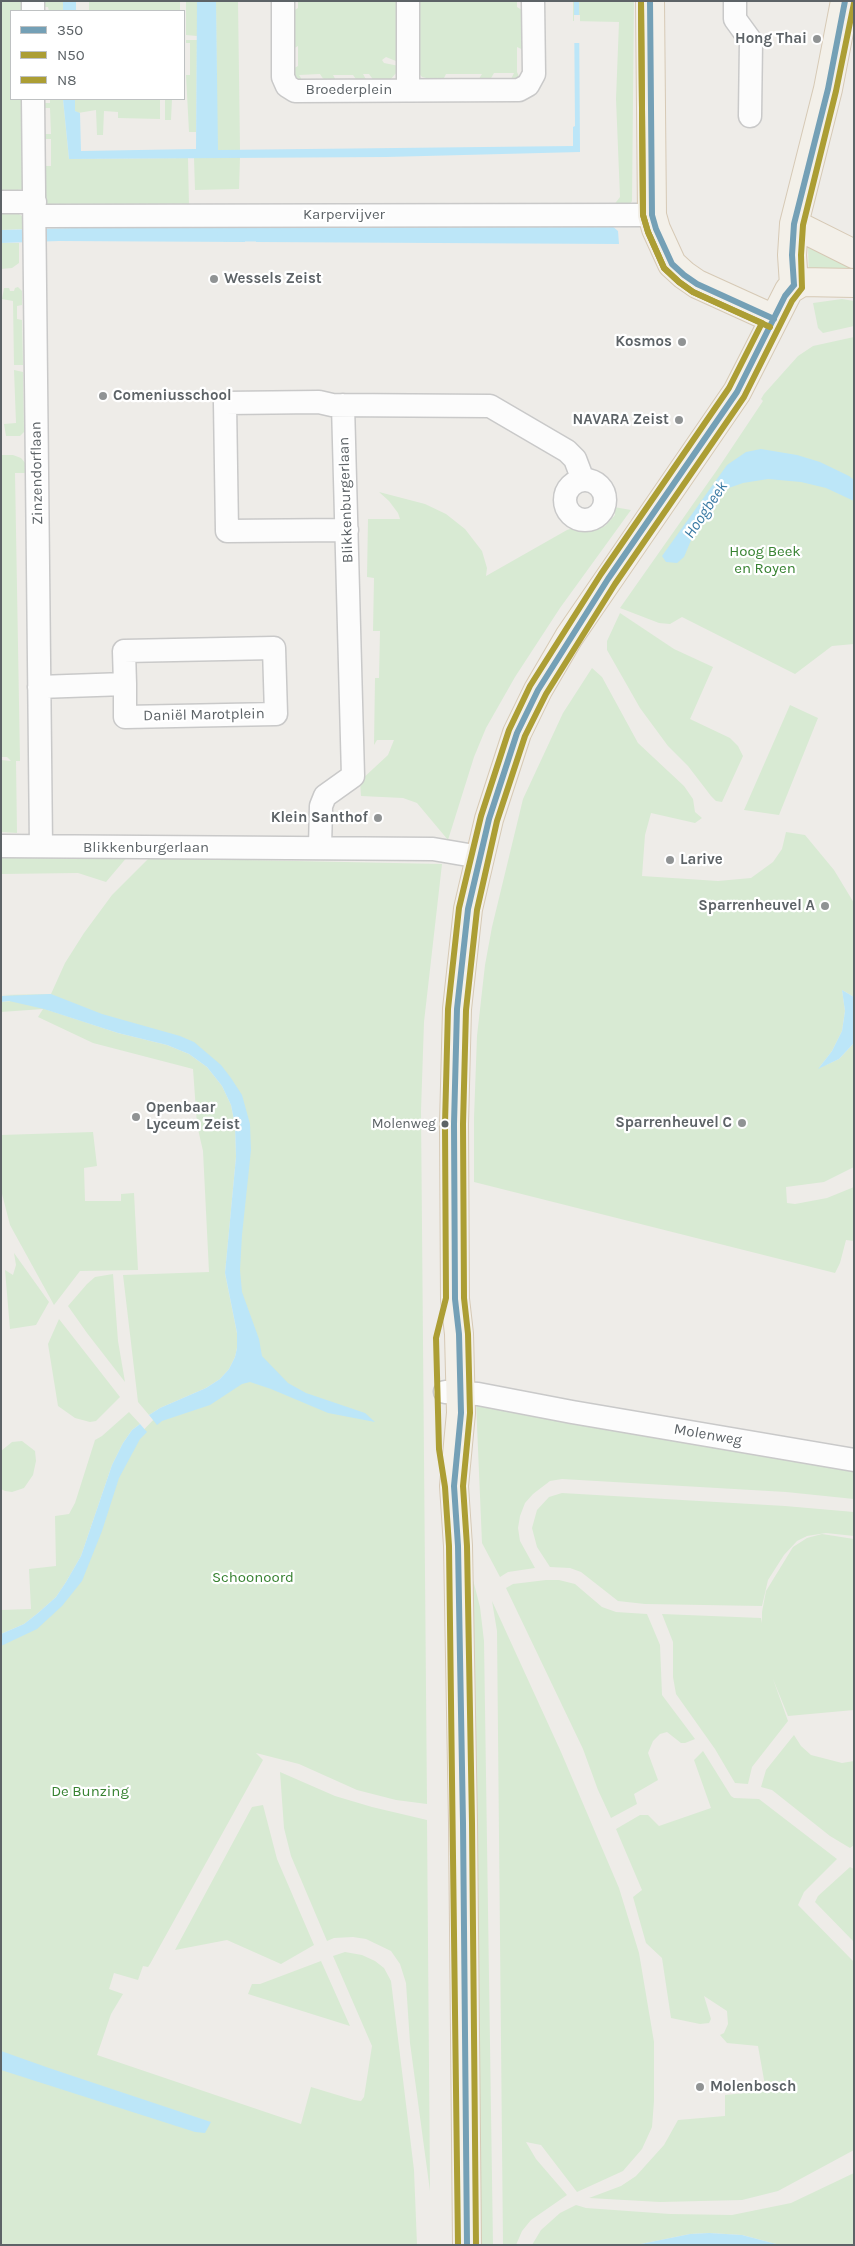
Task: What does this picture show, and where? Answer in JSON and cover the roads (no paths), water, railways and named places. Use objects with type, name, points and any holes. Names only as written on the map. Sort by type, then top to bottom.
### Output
[{"type":"main road","points":[[650,1],[652,215],[664,250],[672,264],[697,284],[774,319]]},
{"type":"main road","points":[[794,285],[792,255],[794,224],[828,89],[846,1]]},
{"type":"main road","points":[[794,224],[854,254]]},
{"type":"main road","points":[[467,2245],[463,1813],[458,1556],[454,1486],[448,1450],[453,1392],[445,1338],[455,1299],[454,1124],[457,1009],[468,909],[489,818],[518,733],[538,690],[608,578],[737,392],[785,296],[794,285],[802,282],[854,283]]},
{"type":"main road","points":[[774,319],[801,302],[816,297],[854,297]]},
{"type":"street","name":"Broederplein","points":[[283,1],[283,76],[287,86],[295,91],[519,90],[528,85],[534,74],[533,1]]},
{"type":"street","name":"Broederplein","points":[[408,1],[408,90]]},
{"type":"street","points":[[735,1],[735,19],[751,41],[750,116]]},
{"type":"street","name":"Zinzendorflaan","points":[[33,100],[41,846]]},
{"type":"street","name":"Karpervijver","points":[[1,202],[35,214],[252,216],[652,215]]},
{"type":"street","points":[[346,530],[227,531],[225,403],[319,402],[343,405],[490,406],[567,451],[575,459],[583,480]]},
{"type":"street","name":"Blikkenburgerlaan","points":[[320,848],[321,806],[325,796],[354,776],[343,405]]},
{"type":"street","name":"Daniël Marotplein","points":[[274,648],[276,714],[125,717],[125,684],[124,651],[274,648]]},
{"type":"street","points":[[39,687],[125,684]]},
{"type":"street","name":"Blikkenburgerlaan","points":[[1,846],[433,849],[480,856]]},
{"type":"street","name":"Molenweg","points":[[453,1392],[478,1394],[854,1460]]},
{"type":"water","points":[[63,1],[76,1],[76,10],[63,10]]},
{"type":"water","points":[[197,1],[216,1],[218,150],[573,146],[573,127],[575,126],[574,1],[579,1],[580,152],[386,157],[69,159],[63,100],[75,100],[75,111],[80,113],[81,151],[196,149]]},
{"type":"water","points":[[179,225],[245,226],[245,242],[59,241],[1,243],[1,230]]},
{"type":"water","points":[[611,225],[618,231],[619,244],[256,242],[256,226]]},
{"type":"water","points":[[761,449],[797,455],[820,462],[849,476],[854,480],[854,501],[826,488],[801,482],[768,479],[743,483],[723,490],[714,497],[700,519],[684,557],[677,563],[666,562],[662,556],[727,465],[746,452]]},
{"type":"water","points":[[842,990],[854,997],[854,1043],[839,1059],[818,1069],[832,1051],[842,1031],[845,1011]]},
{"type":"water","points":[[51,994],[102,1014],[180,1036],[194,1042],[221,1065],[231,1078],[242,1095],[250,1124],[251,1150],[240,1270],[242,1292],[259,1339],[262,1356],[288,1383],[306,1393],[365,1413],[375,1422],[328,1413],[250,1382],[242,1384],[210,1405],[162,1421],[157,1425],[149,1415],[160,1408],[206,1388],[220,1379],[229,1369],[235,1357],[237,1333],[225,1273],[236,1157],[235,1125],[231,1105],[222,1086],[207,1067],[189,1054],[167,1045],[118,1033],[44,1009],[9,1001],[1,1002],[1,996]]},
{"type":"water","points":[[140,1424],[147,1432],[140,1439],[119,1478],[102,1531],[82,1581],[62,1606],[37,1629],[1,1646],[1,1634],[24,1624],[38,1613],[56,1597],[66,1582],[81,1556],[112,1465],[123,1443],[132,1430]]},
{"type":"water","points":[[1,2051],[211,2122],[205,2133],[195,2132],[1,2070]]},
{"type":"water","points":[[690,2234],[742,2235],[780,2245],[636,2245]]},
{"type":"waterway","points":[[225,234],[275,234]]},
{"type":"place","name":"Hong Thai","points":[[817,39]]},
{"type":"place","name":"Wessels Zeist","points":[[214,279]]},
{"type":"place","name":"Kosmos","points":[[682,342]]},
{"type":"place","name":"Comeniusschool","points":[[103,396]]},
{"type":"place","name":"NAVARA Zeist","points":[[679,420]]},
{"type":"place","name":"Klein Santhof","points":[[378,818]]},
{"type":"place","name":"Larive","points":[[670,860]]},
{"type":"place","name":"Sparrenheuvel A","points":[[825,906]]},
{"type":"place","name":"Openbaar Lyceum Zeist","points":[[136,1117]]},
{"type":"place","name":"Sparrenheuvel C","points":[[742,1123]]},
{"type":"place","name":"Molenweg","points":[[445,1124]]},
{"type":"place","name":"Molenbosch","points":[[700,2087]]},
{"type":"water label","name":"Hoogbeek","points":[[706,510]]},
{"type":"park label","name":"Hoog Beek en Royen","points":[[765,560]]},
{"type":"park label","name":"Schoonoord","points":[[253,1578]]},
{"type":"park label","name":"De Bunzing","points":[[90,1792]]}]
